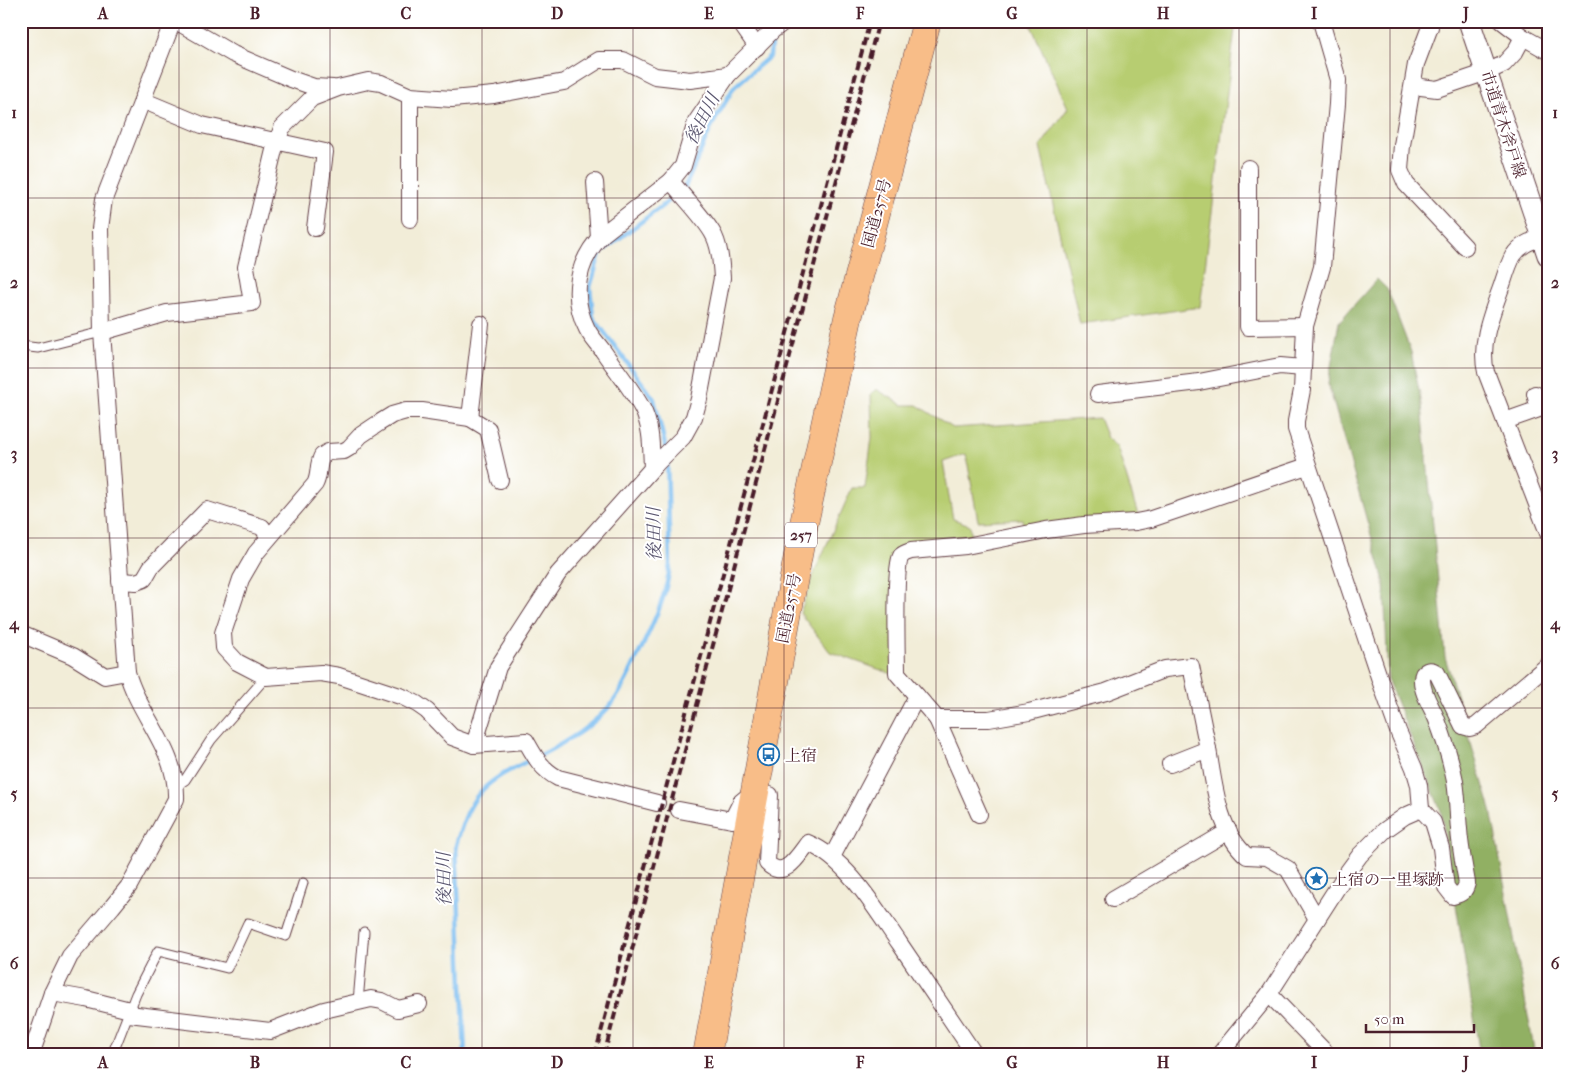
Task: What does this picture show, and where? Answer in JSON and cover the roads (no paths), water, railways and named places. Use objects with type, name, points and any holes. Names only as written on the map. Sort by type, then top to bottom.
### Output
[{"type":"highway","name":"国道257号","points":[[707,1055],[803,528],[848,318],[927,21]]},
{"type":"street","points":[[31,1055],[52,993],[70,956],[128,886],[176,799],[176,786],[168,758],[131,688],[127,672],[102,332],[100,229],[104,199],[174,21],[233,54],[291,79],[314,87],[338,88]]},
{"type":"street","points":[[739,21],[758,46]]},
{"type":"street","points":[[1320,21],[1338,80],[1337,104],[1322,267],[1305,326],[1304,368],[1296,429],[1385,695],[1414,768],[1421,809],[1433,822],[1437,834],[1446,887],[1453,896],[1461,894],[1465,890],[1467,883],[1459,830],[1454,772],[1437,720],[1424,691],[1423,674],[1428,670],[1433,670],[1437,673],[1463,726],[1470,728],[1476,726],[1548,665]]},
{"type":"street","points":[[1430,21],[1430,27],[1416,64],[1402,145],[1400,170],[1406,184],[1465,247]]},
{"type":"street","name":"市道青木斧戸線","points":[[1469,21],[1545,246]]},
{"type":"street","points":[[1502,21],[1523,37],[1548,51]]},
{"type":"street","points":[[654,466],[650,430],[643,409],[587,330],[580,310],[577,290],[579,272],[585,257],[599,238],[676,187],[696,122],[728,76],[779,25]]},
{"type":"street","points":[[1413,86],[1437,89],[1487,72],[1504,64],[1516,52],[1523,37]]},
{"type":"street","points":[[102,332],[168,313],[252,303],[246,267],[274,150],[282,128],[312,98],[338,88],[368,82],[381,83],[410,96],[452,99],[494,95],[564,82],[599,60],[623,60],[655,76],[690,80],[728,76]]},
{"type":"street","points":[[410,96],[410,219]]},
{"type":"street","points":[[142,100],[202,126],[277,140],[325,152],[315,228]]},
{"type":"street","points":[[1248,168],[1248,327],[1305,326]]},
{"type":"street","points":[[595,182],[599,238]]},
{"type":"street","points":[[474,745],[498,667],[558,574],[654,466],[683,437],[694,417],[722,278],[719,252],[712,233],[676,187]]},
{"type":"street","points":[[1545,246],[1526,243],[1513,256],[1491,317],[1484,342],[1483,359],[1486,372],[1548,533]]},
{"type":"street","points":[[470,418],[481,324]]},
{"type":"street","points":[[1098,394],[1200,382],[1280,366],[1304,368]]},
{"type":"street","points":[[1505,421],[1539,409],[1535,394]]},
{"type":"street","points":[[500,480],[488,429],[470,418],[422,411],[406,411],[392,415],[379,422],[344,451],[328,452],[322,456],[315,484],[269,537],[241,579],[223,633],[224,648],[237,662],[266,677],[321,673],[369,685],[417,704],[427,711],[452,736],[474,745],[526,741],[547,773],[558,778],[656,803]]},
{"type":"street","points":[[979,814],[938,719],[897,673],[897,587],[900,560],[906,552],[966,546],[1046,530],[1151,519],[1307,466]]},
{"type":"street","points":[[120,581],[136,582],[144,579],[151,567],[207,510],[262,527],[269,537]]},
{"type":"street","points":[[21,634],[73,656],[105,676],[127,672]]},
{"type":"street","points":[[938,719],[989,719],[1029,712],[1106,692],[1165,669],[1191,666],[1221,817],[1228,831],[1247,856],[1267,857],[1288,869],[1317,919]]},
{"type":"street","points":[[832,857],[917,696]]},
{"type":"street","points":[[1170,764],[1208,749]]},
{"type":"street","points":[[679,810],[732,820],[741,802],[754,792],[770,795],[767,863],[772,868],[778,870],[787,868],[808,843],[817,846],[832,857],[860,887],[976,1055]]},
{"type":"street","points":[[1219,1055],[1269,994],[1360,855],[1385,830],[1405,816],[1421,809]]},
{"type":"street","points":[[1114,899],[1228,831]]},
{"type":"street","points":[[52,993],[86,999],[130,1012],[270,1031],[324,1010],[371,999],[398,1009],[419,1004]]},
{"type":"street","points":[[1269,994],[1328,1055]]},
{"type":"lane","points":[[21,346],[38,348],[102,332]]},
{"type":"lane","points":[[176,786],[185,780],[212,740],[266,677]]},
{"type":"lane","points":[[112,1055],[158,951],[227,968],[248,923],[286,936],[303,883]]},
{"type":"lane","points":[[358,1002],[364,932]]},
{"type":"waterway","name":"後田川","points":[[684,189],[712,125],[734,87],[770,56],[771,44],[754,21]]},
{"type":"waterway","name":"後田川","points":[[666,449],[654,399],[593,317],[590,287],[600,253],[678,194]]},
{"type":"waterway","name":"後田川","points":[[539,756],[588,726],[613,702],[620,692],[653,624],[666,589],[670,564],[667,460]]},
{"type":"waterway","name":"後田川","points":[[465,1055],[456,845],[467,813],[481,791],[502,775],[532,759]]},
{"type":"railway","points":[[595,1055],[870,21]]},
{"type":"railway","points":[[604,1055],[879,21]]},
{"type":"place","name":"上宿","points":[[769,755]]},
{"type":"place","name":"上宿の一里塚跡","points":[[1316,879]]}]
